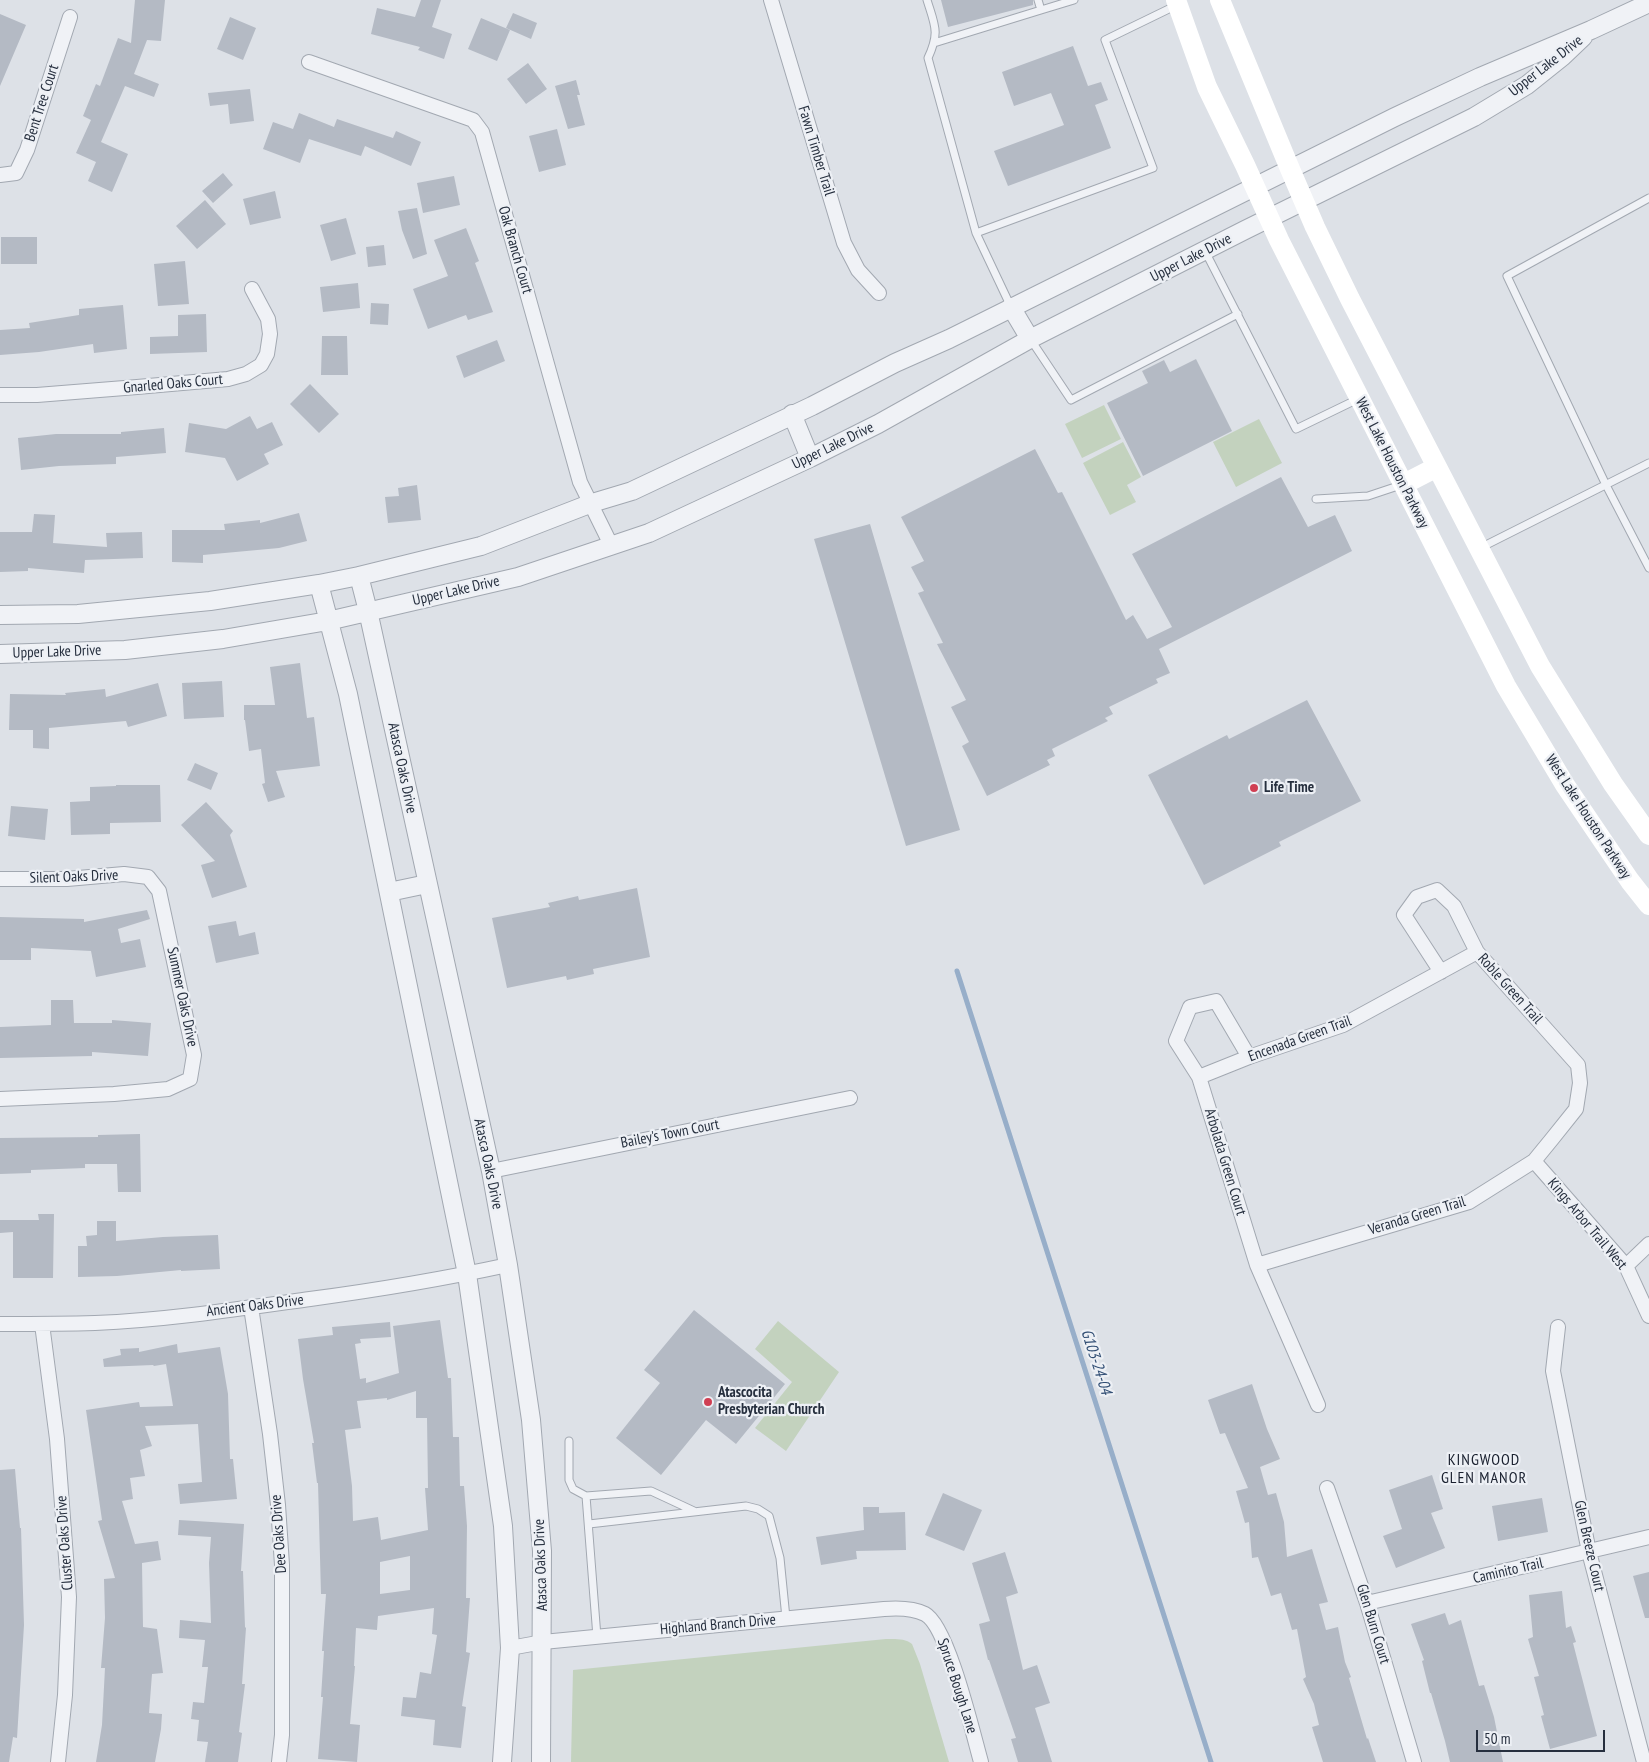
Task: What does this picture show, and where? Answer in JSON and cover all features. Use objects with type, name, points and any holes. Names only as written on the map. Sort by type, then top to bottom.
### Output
[{"type":"main road","points":[[1220,0],[1304,202],[1350,299],[1540,666],[1613,784],[1649,836]]},
{"type":"main road","name":"West Lake Houston Parkway","points":[[1176,2],[1207,87],[1269,218],[1358,398],[1404,484],[1506,686],[1565,785],[1630,881],[1649,905]]},
{"type":"main road","points":[[1404,484],[1437,467]]},
{"type":"street","name":"Fawn Timber Trail","points":[[772,0],[844,243],[858,270],[878,293]]},
{"type":"street","name":"Upper Lake Drive","points":[[0,615],[54,615],[142,608],[210,601],[319,584],[481,546],[592,503],[632,491],[812,406],[895,363],[949,339],[1115,258],[1255,186],[1472,81],[1649,3]]},
{"type":"street","name":"Bent Tree Court","points":[[0,175],[16,173],[27,150],[70,17]]},
{"type":"street","name":"Upper Lake Drive","points":[[0,654],[125,650],[222,639],[328,621],[518,577],[649,533],[878,424],[1030,339],[1481,113],[1527,85],[1562,57],[1591,30]]},
{"type":"street","name":"Oak Branch Court","points":[[309,62],[473,120],[482,132],[580,482],[611,545]]},
{"type":"street","name":"Gnarled Oaks Court","points":[[0,395],[37,395],[137,388],[228,379],[246,374],[261,365],[267,354],[270,334],[268,320],[252,289]]},
{"type":"street","points":[[1011,308],[1030,339]]},
{"type":"street","points":[[792,414],[810,458]]},
{"type":"street","name":"Atasca Oaks Drive","points":[[359,576],[490,1171],[508,1265],[537,1473],[542,1551],[541,1762]]},
{"type":"street","points":[[319,584],[348,694],[467,1274],[503,1526],[510,1648],[502,1762]]},
{"type":"street","name":"Silent Oaks Drive","points":[[0,879],[68,879],[124,874],[148,877]]},
{"type":"street","name":"Summer Oaks Drive","points":[[0,1098],[114,1094],[168,1089],[190,1079],[194,1055],[159,891],[148,877]]},
{"type":"street","points":[[390,892],[427,884]]},
{"type":"street","name":"Roble Green Trail","points":[[1441,972],[1404,915],[1417,897],[1438,890],[1454,906],[1477,952],[1578,1065],[1580,1083],[1576,1109]]},
{"type":"street","name":"Encenada Green Trail","points":[[1200,1077],[1344,1025],[1477,952]]},
{"type":"street","name":"Arbolada Green Court","points":[[1249,1058],[1216,1001],[1190,1007],[1176,1041],[1200,1077],[1257,1265],[1318,1405]]},
{"type":"street","name":"Bailey's Town Court","points":[[490,1171],[850,1098]]},
{"type":"street","name":"Veranda Green Trail","points":[[1257,1265],[1469,1202],[1534,1161],[1576,1109]]},
{"type":"street","name":"Kings Arbor Trail West","points":[[1534,1161],[1626,1266],[1649,1316]]},
{"type":"street","points":[[1626,1266],[1649,1244]]},
{"type":"street","name":"Ancient Oaks Drive","points":[[0,1324],[95,1323],[148,1319],[376,1290],[508,1265]]},
{"type":"street","name":"Dee Oaks Drive","points":[[251,1307],[270,1434],[278,1504],[282,1565],[282,1734],[280,1762]]},
{"type":"street","name":"Cluster Oaks Drive","points":[[42,1324],[57,1439],[69,1597],[66,1687],[58,1762]]},
{"type":"street","name":"Glen Breeze Court","points":[[1558,1327],[1553,1371],[1589,1552],[1644,1762]]},
{"type":"street","name":"Glen Burn Court","points":[[1327,1488],[1367,1603],[1414,1762]]},
{"type":"street","name":"Caminito Trail","points":[[1367,1603],[1649,1537]]},
{"type":"street","name":"Highland Branch Drive","points":[[510,1648],[543,1642],[884,1609],[901,1608],[926,1614]]},
{"type":"street","name":"Spruce Bough Lane","points":[[926,1614],[938,1627],[949,1654],[981,1762]]},
{"type":"lane","points":[[927,0],[936,30],[934,43],[928,58],[976,233],[1011,308]]},
{"type":"lane","points":[[1038,0],[1041,10]]},
{"type":"lane","points":[[934,43],[1074,0]]},
{"type":"lane","points":[[976,233],[1153,168],[1105,40],[1176,2]]},
{"type":"lane","points":[[1649,198],[1507,276],[1606,485],[1649,568]]},
{"type":"lane","points":[[1205,250],[1296,429],[1358,398]]},
{"type":"lane","points":[[1030,339],[1071,400],[1238,314]]},
{"type":"lane","points":[[1480,548],[1649,463]]},
{"type":"lane","points":[[1316,499],[1368,496],[1404,484]]},
{"type":"lane","points":[[569,1441],[569,1480],[573,1489],[586,1496],[651,1491],[695,1512]]},
{"type":"lane","points":[[586,1496],[597,1637]]},
{"type":"lane","points":[[589,1524],[746,1506],[758,1509],[769,1516],[780,1558],[786,1618]]},
{"type":"green space","points":[[1104,405],[1121,439],[1082,458],[1065,424]]},
{"type":"green space","points":[[1259,419],[1282,463],[1236,487],[1213,442]]},
{"type":"green space","points":[[1123,442],[1141,477],[1127,485],[1136,502],[1110,515],[1083,463]]},
{"type":"green space","points":[[778,1321],[839,1372],[786,1451],[755,1428],[792,1382],[755,1349]]},
{"type":"green space","points":[[886,1639],[903,1640],[912,1644],[920,1664],[949,1762],[571,1762],[573,1670]]},
{"type":"building","points":[[135,0],[165,0],[161,41],[147,40],[134,74],[159,84],[154,97],[125,86],[101,142],[128,154],[112,192],[88,181],[96,162],[76,153],[91,120],[83,116],[96,84],[100,86],[118,38],[131,43]]},
{"type":"building","points":[[421,0],[441,0],[432,27],[452,34],[444,59],[418,50],[420,47],[371,34],[377,8],[415,17]]},
{"type":"building","points":[[941,0],[1033,0],[1033,5],[948,27]]},
{"type":"building","points":[[513,13],[537,23],[531,39],[506,28]]},
{"type":"building","points":[[0,14],[26,25],[0,86]]},
{"type":"building","points":[[230,17],[256,28],[243,60],[217,49]]},
{"type":"building","points":[[481,18],[510,30],[497,61],[468,49]]},
{"type":"building","points":[[1073,46],[1088,86],[1101,82],[1108,100],[1095,105],[1111,148],[1008,186],[994,151],[1064,125],[1051,93],[1014,106],[1002,72]]},
{"type":"building","points":[[528,63],[547,89],[526,104],[507,79]]},
{"type":"building","points":[[576,80],[580,95],[577,95],[585,125],[568,129],[555,86]]},
{"type":"building","points":[[250,89],[254,121],[230,124],[228,104],[210,106],[208,93]]},
{"type":"building","points":[[299,113],[334,127],[337,119],[393,138],[396,131],[421,142],[411,166],[365,146],[361,156],[309,139],[300,163],[263,149],[273,122],[293,129]]},
{"type":"building","points":[[557,129],[566,165],[539,172],[529,136]]},
{"type":"building","points":[[223,173],[233,185],[213,203],[202,191]]},
{"type":"building","points":[[454,176],[460,205],[423,213],[417,183]]},
{"type":"building","points":[[275,191],[281,218],[250,225],[243,199]]},
{"type":"building","points":[[205,200],[226,224],[197,249],[176,226]]},
{"type":"building","points":[[417,208],[427,254],[413,259],[402,230],[398,211]]},
{"type":"building","points":[[346,218],[356,254],[331,261],[320,225]]},
{"type":"building","points":[[466,228],[479,261],[475,263],[493,312],[468,320],[466,315],[428,329],[413,289],[448,276],[434,240]]},
{"type":"building","points":[[1,237],[37,237],[37,264],[1,264]]},
{"type":"building","points":[[384,245],[386,265],[368,267],[366,247]]},
{"type":"building","points":[[185,261],[189,304],[158,306],[154,264]]},
{"type":"building","points":[[358,283],[360,308],[323,312],[320,287]]},
{"type":"building","points":[[371,303],[389,304],[388,325],[370,324]]},
{"type":"building","points":[[123,305],[127,349],[94,353],[93,344],[39,352],[0,355],[0,330],[30,328],[29,323],[79,315],[79,309]]},
{"type":"building","points":[[206,314],[207,352],[150,354],[150,337],[178,336],[178,315]]},
{"type":"building","points":[[322,336],[347,336],[348,375],[321,375]]},
{"type":"building","points":[[497,340],[505,361],[464,378],[456,356]]},
{"type":"building","points":[[1196,359],[1232,431],[1143,476],[1107,403],[1148,383],[1142,371],[1164,360],[1170,372]]},
{"type":"building","points":[[310,384],[339,414],[319,433],[290,404]]},
{"type":"building","points":[[250,416],[257,429],[272,422],[283,445],[264,454],[269,464],[237,481],[225,458],[185,452],[189,423],[226,429]]},
{"type":"building","points":[[164,428],[166,453],[116,457],[116,464],[59,466],[21,470],[18,438],[56,434],[121,434],[121,432]]},
{"type":"building","points":[[1035,449],[1058,493],[1062,492],[1126,620],[1133,615],[1147,639],[1172,627],[1132,554],[1281,477],[1308,527],[1335,515],[1352,551],[1159,649],[1170,673],[1156,679],[1158,683],[1109,707],[1113,714],[1105,718],[1108,721],[1052,749],[1055,756],[1047,760],[1050,765],[987,796],[962,746],[969,742],[951,707],[966,700],[937,644],[943,643],[918,593],[924,591],[911,567],[924,561],[901,517]]},
{"type":"building","points":[[417,485],[421,520],[388,523],[385,497],[399,496],[398,488]]},
{"type":"building","points":[[299,513],[307,541],[279,548],[203,555],[203,563],[172,562],[172,530],[225,530],[224,524],[260,520],[260,523]]},
{"type":"building","points":[[34,514],[55,515],[53,543],[107,547],[106,533],[142,532],[143,558],[85,560],[84,573],[28,568],[28,571],[0,572],[0,532],[32,532]]},
{"type":"building","points":[[870,524],[960,830],[906,846],[814,539]]},
{"type":"building","points":[[300,663],[307,718],[314,717],[320,766],[276,771],[285,797],[268,802],[262,784],[265,783],[261,749],[249,751],[244,720],[244,705],[275,705],[270,667]]},
{"type":"building","points":[[222,681],[224,717],[184,719],[182,683]]},
{"type":"building","points":[[158,683],[167,716],[128,727],[126,721],[49,728],[49,749],[33,748],[33,730],[9,730],[10,694],[66,695],[65,693],[105,689],[106,697]]},
{"type":"building","name":"Life Time","points":[[1307,700],[1361,801],[1279,842],[1281,846],[1204,885],[1148,775],[1227,735],[1229,739]]},
{"type":"building","points":[[195,763],[218,773],[211,790],[187,780]]},
{"type":"building","points":[[160,785],[161,822],[110,823],[110,834],[71,835],[70,802],[90,801],[90,787]]},
{"type":"building","points":[[206,802],[233,831],[230,835],[247,887],[212,898],[201,865],[215,861],[181,825]]},
{"type":"building","points":[[11,806],[48,809],[45,840],[8,836]]},
{"type":"building","points":[[637,888],[650,957],[593,969],[594,974],[567,980],[566,976],[507,988],[492,918],[550,907],[548,903],[578,896],[579,900]]},
{"type":"building","points":[[147,910],[150,919],[118,929],[121,943],[140,939],[146,967],[96,977],[91,951],[31,948],[31,960],[0,960],[0,917],[84,919],[84,922]]},
{"type":"building","points":[[236,921],[239,936],[255,932],[259,954],[216,963],[208,926]]},
{"type":"building","points":[[51,1000],[73,1000],[74,1023],[112,1023],[112,1020],[151,1023],[148,1056],[92,1052],[92,1056],[0,1058],[0,1027],[51,1025]]},
{"type":"building","points":[[140,1134],[141,1192],[118,1192],[117,1164],[85,1164],[85,1168],[31,1170],[31,1173],[0,1174],[0,1138],[98,1137],[98,1135]]},
{"type":"building","points":[[38,1214],[54,1214],[53,1278],[13,1278],[13,1232],[0,1233],[0,1220],[39,1220]]},
{"type":"building","points":[[97,1221],[116,1221],[116,1241],[218,1235],[220,1269],[78,1277],[78,1246],[87,1246],[86,1236],[97,1235]]},
{"type":"building","name":"Atascocita Presbyterian Church","points":[[694,1310],[785,1384],[736,1444],[706,1420],[661,1475],[616,1438],[660,1383],[644,1370]]},
{"type":"building","points":[[440,1320],[448,1378],[451,1378],[453,1437],[459,1437],[460,1486],[464,1486],[467,1526],[466,1598],[470,1598],[466,1652],[470,1653],[462,1706],[466,1707],[461,1748],[433,1745],[435,1720],[401,1716],[403,1697],[416,1698],[420,1672],[431,1674],[437,1635],[432,1634],[434,1608],[378,1616],[377,1630],[356,1628],[350,1724],[360,1725],[357,1762],[318,1759],[323,1697],[321,1697],[324,1651],[322,1651],[326,1594],[321,1594],[318,1483],[312,1443],[314,1443],[298,1339],[333,1335],[332,1327],[390,1322],[391,1337],[360,1339],[361,1343],[355,1344],[360,1379],[366,1378],[366,1383],[399,1373],[393,1326]],"holes":[[[416,1391],[416,1418],[427,1418],[428,1488],[425,1488],[428,1530],[381,1540],[378,1517],[353,1521],[352,1486],[345,1430],[361,1428],[357,1401],[387,1398],[387,1400]],[[410,1556],[410,1590],[380,1594],[380,1562]]]},
{"type":"building","points":[[177,1344],[178,1353],[220,1347],[228,1394],[230,1459],[233,1459],[237,1499],[180,1504],[178,1484],[202,1482],[198,1424],[145,1426],[152,1446],[140,1450],[145,1476],[130,1478],[133,1499],[122,1501],[135,1544],[158,1541],[161,1560],[142,1563],[143,1627],[157,1629],[163,1673],[152,1674],[149,1713],[162,1714],[161,1729],[155,1762],[96,1762],[102,1725],[105,1668],[101,1668],[105,1618],[104,1579],[115,1578],[98,1521],[102,1520],[86,1410],[139,1402],[140,1407],[173,1406],[166,1364],[104,1367],[103,1359],[121,1355],[120,1349],[139,1348],[139,1352]]},
{"type":"building","points":[[1252,1384],[1267,1429],[1280,1459],[1260,1467],[1268,1495],[1276,1493],[1284,1522],[1287,1557],[1312,1549],[1328,1602],[1319,1604],[1326,1630],[1338,1627],[1345,1662],[1351,1677],[1349,1678],[1367,1739],[1376,1762],[1323,1762],[1312,1727],[1319,1725],[1314,1704],[1303,1679],[1306,1677],[1297,1629],[1292,1630],[1281,1593],[1271,1596],[1258,1557],[1252,1558],[1249,1522],[1245,1523],[1236,1491],[1248,1488],[1225,1433],[1220,1434],[1208,1400]]},
{"type":"building","points":[[15,1469],[21,1528],[24,1625],[17,1738],[13,1737],[9,1762],[0,1762],[0,1470]]},
{"type":"building","points":[[1432,1475],[1443,1509],[1431,1513],[1445,1548],[1396,1568],[1383,1536],[1402,1529],[1389,1490]]},
{"type":"building","points":[[943,1493],[982,1510],[964,1551],[925,1535]]},
{"type":"building","points":[[1542,1498],[1548,1532],[1498,1541],[1492,1506]]},
{"type":"building","points":[[863,1507],[879,1507],[879,1513],[905,1512],[906,1550],[856,1551],[857,1559],[821,1565],[816,1537],[864,1530]]},
{"type":"building","points":[[179,1520],[244,1524],[241,1571],[243,1571],[246,1628],[242,1684],[245,1684],[239,1732],[242,1733],[238,1762],[205,1762],[208,1742],[197,1741],[199,1720],[191,1719],[193,1702],[204,1703],[208,1667],[202,1667],[205,1640],[179,1638],[180,1620],[211,1623],[209,1563],[211,1537],[178,1535]]},
{"type":"building","points":[[1005,1552],[1018,1593],[1006,1597],[1023,1670],[1037,1665],[1050,1703],[1035,1708],[1052,1762],[1018,1762],[1011,1739],[1016,1738],[988,1660],[979,1624],[990,1621],[972,1563]]},
{"type":"building","points":[[1649,1572],[1649,1618],[1645,1618],[1633,1576]]},
{"type":"building","points":[[1562,1591],[1566,1628],[1571,1626],[1576,1642],[1573,1643],[1597,1736],[1550,1749],[1541,1716],[1544,1715],[1534,1677],[1539,1676],[1528,1639],[1533,1637],[1529,1595]]},
{"type":"building","points":[[1445,1613],[1449,1625],[1461,1620],[1479,1686],[1484,1685],[1494,1717],[1503,1762],[1450,1762],[1430,1693],[1422,1661],[1424,1660],[1411,1624]]},
{"type":"waterway","name":"G103-24-04","points":[[957,971],[1211,1762]]},
{"type":"place","name":"Life Time","points":[[1254,788]]},
{"type":"place","name":"Atascocita Presbyterian Church","points":[[708,1402]]},
{"type":"district","name":"KINGWOOD GLEN MANOR","points":[[1484,1469]]}]
